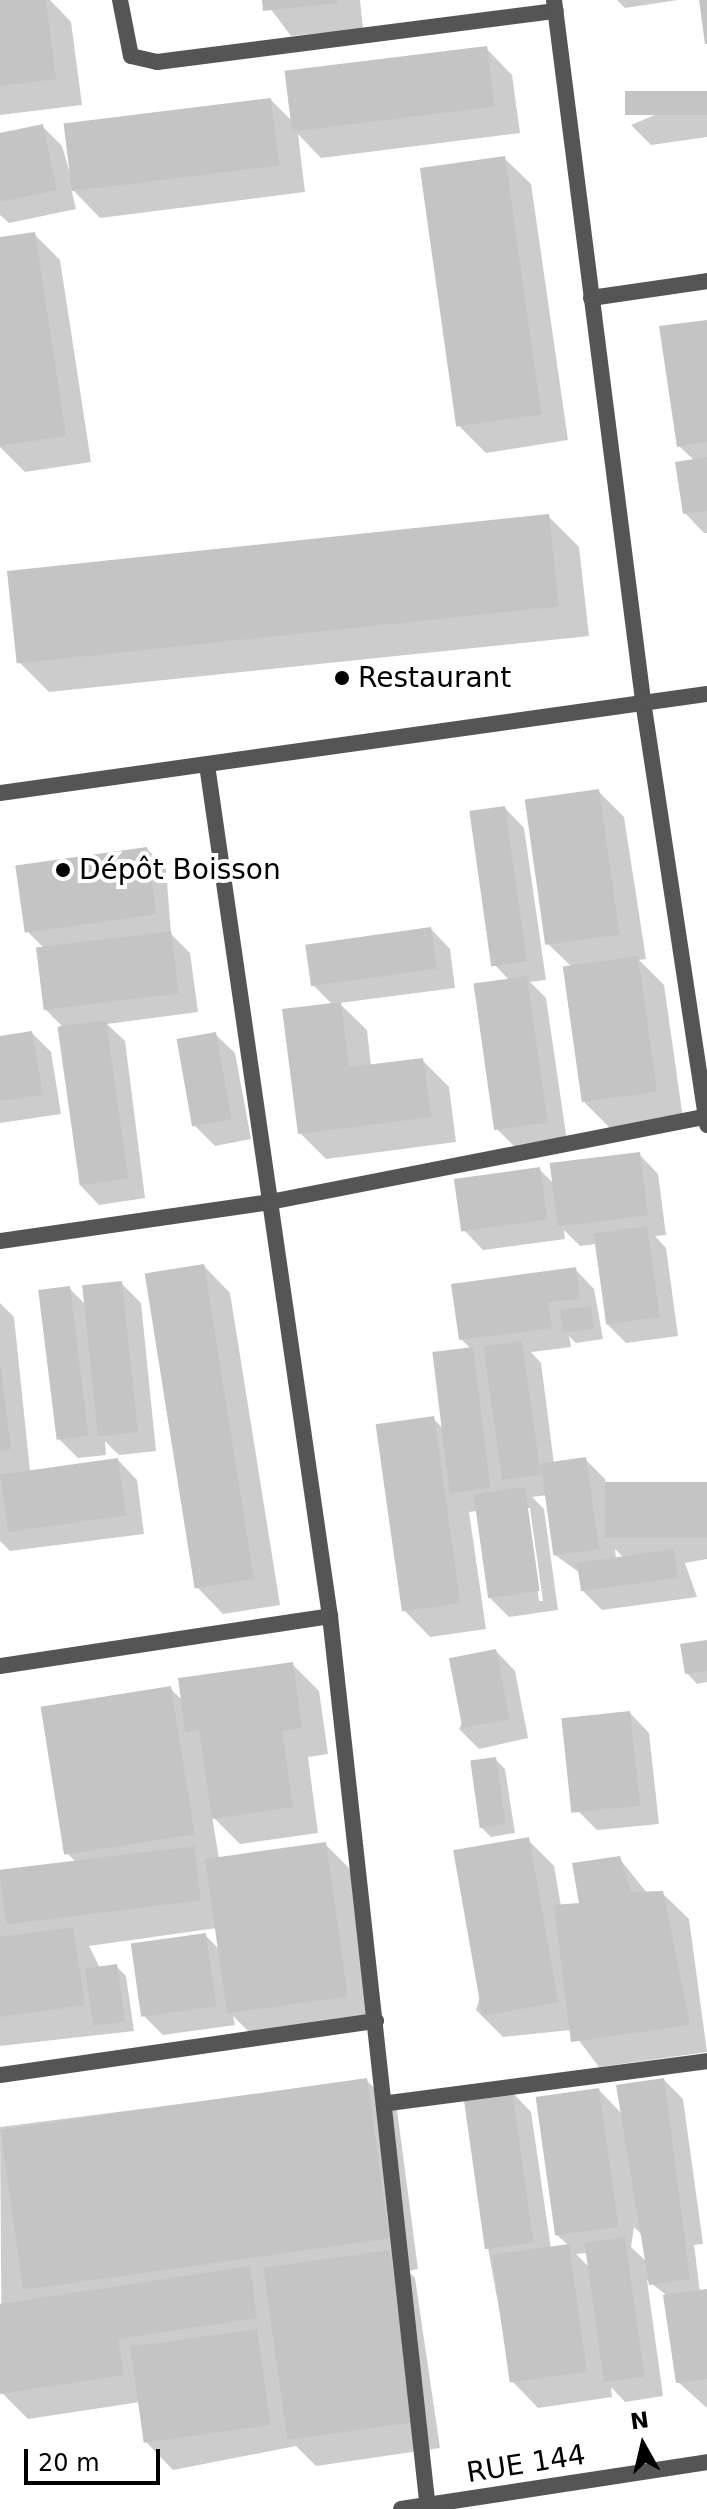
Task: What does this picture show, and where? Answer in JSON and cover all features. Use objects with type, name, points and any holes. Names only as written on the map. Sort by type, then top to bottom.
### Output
[{"type":"street","points":[[0,1241],[270,1202],[707,1119],[643,701],[555,6],[157,62],[131,56],[120,0]]},
{"type":"street","points":[[591,298],[707,281]]},
{"type":"street","points":[[0,793],[707,694]]},
{"type":"street","points":[[207,765],[330,1616],[376,2021],[389,2103],[428,2507]]},
{"type":"street","points":[[0,1666],[330,1616]]},
{"type":"street","points":[[0,2075],[376,2021]]},
{"type":"street","points":[[389,2103],[707,2061]]},
{"type":"street","name":"RUE 144","points":[[401,2509],[707,2462]]},
{"type":"building","points":[[0,0],[46,0],[56,79],[0,86]]},
{"type":"building","points":[[262,0],[337,0],[338,3],[263,11]]},
{"type":"building","points":[[699,0],[707,0],[707,44],[705,44]]},
{"type":"building","points":[[487,46],[494,107],[292,131],[285,71]]},
{"type":"building","points":[[625,91],[707,91],[707,115],[625,115]]},
{"type":"building","points":[[271,98],[279,165],[72,191],[64,123]]},
{"type":"building","points":[[43,124],[57,190],[0,202],[0,133]]},
{"type":"building","points":[[505,156],[541,414],[456,426],[420,168]]},
{"type":"building","points":[[35,232],[66,436],[0,446],[0,237]]},
{"type":"building","points":[[707,320],[707,442],[677,447],[659,326]]},
{"type":"building","points":[[707,457],[707,511],[683,514],[675,462]]},
{"type":"building","points":[[549,514],[559,606],[17,663],[7,571]]},
{"type":"building","points":[[599,789],[619,935],[545,945],[525,799]]},
{"type":"building","points":[[505,806],[527,961],[491,966],[469,811]]},
{"type":"building","points":[[147,847],[156,914],[25,933],[15,866]]},
{"type":"building","points":[[431,927],[437,969],[311,986],[305,945]]},
{"type":"building","points":[[171,931],[179,994],[44,1010],[36,948]]},
{"type":"building","points":[[638,956],[657,1092],[582,1102],[563,967]]},
{"type":"building","points":[[527,976],[548,1123],[494,1130],[474,984]]},
{"type":"building","points":[[341,1002],[349,1067],[423,1058],[431,1117],[298,1134],[282,1009]]},
{"type":"building","points":[[106,1020],[128,1178],[80,1185],[57,1027]]},
{"type":"building","points":[[32,1031],[43,1095],[0,1101],[0,1036]]},
{"type":"building","points":[[216,1032],[231,1120],[192,1127],[177,1039]]},
{"type":"building","points":[[640,1152],[648,1216],[557,1227],[550,1163]]},
{"type":"building","points":[[540,1167],[547,1219],[461,1232],[454,1179]]},
{"type":"building","points":[[647,1226],[660,1317],[606,1325],[594,1234]]},
{"type":"building","points":[[204,1264],[254,1579],[195,1588],[145,1273]]},
{"type":"building","points":[[576,1267],[580,1299],[548,1302],[552,1328],[459,1340],[451,1284]]},
{"type":"building","points":[[122,1281],[138,1432],[98,1436],[82,1285]]},
{"type":"building","points":[[70,1286],[88,1436],[57,1440],[38,1290]]},
{"type":"building","points":[[591,1306],[594,1329],[563,1333],[560,1310]]},
{"type":"building","points":[[522,1341],[541,1475],[502,1480],[483,1346]]},
{"type":"building","points":[[473,1347],[490,1488],[450,1493],[432,1352]]},
{"type":"building","points":[[0,1361],[11,1449],[0,1451]]},
{"type":"building","points":[[434,1416],[460,1603],[402,1611],[376,1424]]},
{"type":"building","points":[[586,1457],[599,1549],[553,1555],[540,1463]]},
{"type":"building","points":[[118,1458],[126,1515],[8,1532],[0,1475]]},
{"type":"building","points":[[605,1482],[707,1482],[707,1538],[605,1538]]},
{"type":"building","points":[[525,1487],[540,1591],[488,1598],[474,1494]]},
{"type":"building","points":[[674,1549],[678,1578],[581,1591],[577,1563]]},
{"type":"building","points":[[707,1640],[707,1671],[685,1674],[680,1644]]},
{"type":"building","points":[[496,1649],[510,1719],[462,1728],[449,1658]]},
{"type":"building","points":[[293,1662],[302,1728],[282,1731],[293,1807],[212,1819],[199,1730],[185,1732],[178,1678]]},
{"type":"building","points":[[171,1686],[194,1834],[64,1855],[41,1707]]},
{"type":"building","points":[[630,1711],[640,1805],[571,1813],[561,1718]]},
{"type":"building","points":[[496,1757],[505,1824],[480,1828],[470,1761]]},
{"type":"building","points":[[529,1837],[558,2002],[482,2016],[453,1850]]},
{"type":"building","points":[[326,1842],[348,1996],[227,2013],[205,1859]]},
{"type":"building","points":[[194,1846],[201,1901],[6,1924],[0,1870]]},
{"type":"building","points":[[620,1856],[631,1892],[663,1891],[690,2025],[571,2042],[554,1905],[579,1903],[572,1863]]},
{"type":"building","points":[[73,1927],[85,2005],[0,2017],[0,1937]]},
{"type":"building","points":[[206,1933],[216,2006],[141,2017],[131,1944]]},
{"type":"building","points":[[117,1964],[125,2021],[93,2026],[85,1968]]},
{"type":"building","points":[[367,2078],[390,2238],[23,2290],[1,2129]]},
{"type":"building","points":[[664,2078],[690,2279],[649,2285],[616,2085]]},
{"type":"building","points":[[599,2088],[618,2227],[555,2236],[536,2097]]},
{"type":"building","points":[[512,2090],[533,2243],[485,2249],[463,2097]]},
{"type":"building","points":[[625,2237],[645,2377],[604,2382],[584,2243]]},
{"type":"building","points":[[569,2244],[587,2372],[510,2383],[492,2255]]},
{"type":"building","points":[[390,2250],[414,2422],[287,2440],[263,2268]]},
{"type":"building","points":[[250,2266],[257,2318],[118,2339],[124,2375],[0,2394],[0,2304]]},
{"type":"building","points":[[707,2289],[707,2379],[676,2383],[663,2295]]},
{"type":"building","points":[[257,2329],[270,2425],[144,2443],[130,2347]]},
{"type":"place","name":"Restaurant","points":[[342,678]]},
{"type":"place","name":"Dépôt Boisson","points":[[63,870]]}]
